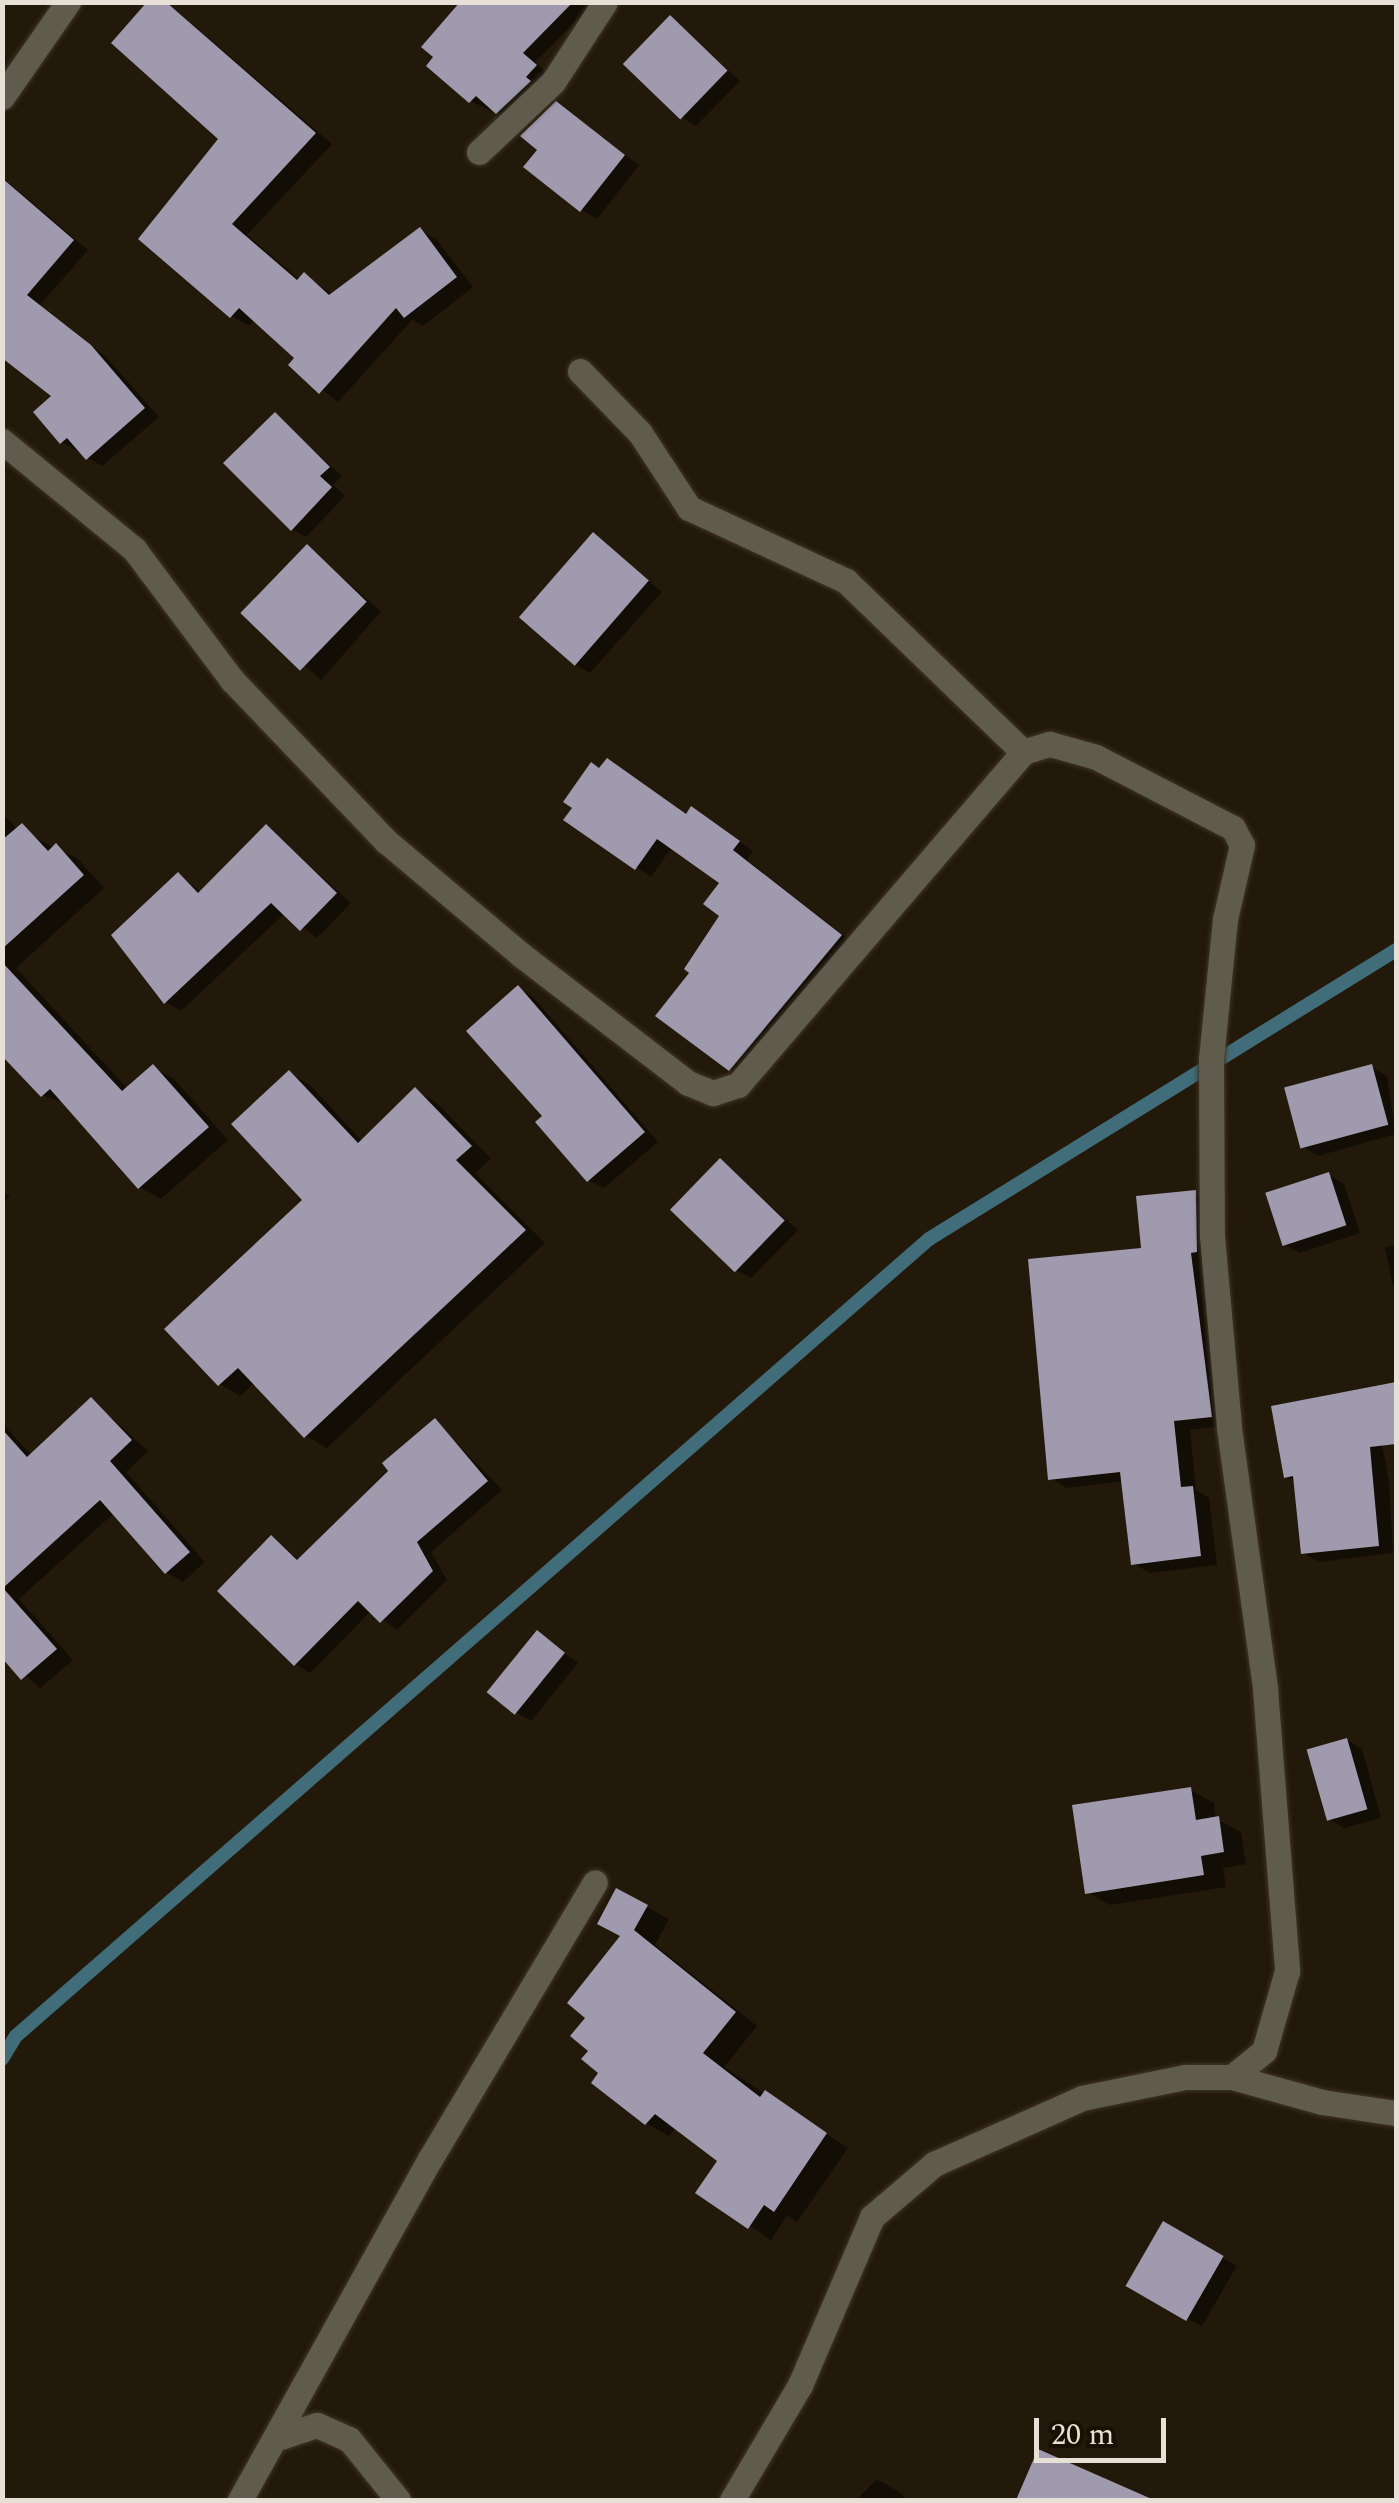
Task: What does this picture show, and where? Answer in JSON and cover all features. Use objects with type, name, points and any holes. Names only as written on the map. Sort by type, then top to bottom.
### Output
[{"type":"street","points":[[2,98],[68,2]]},
{"type":"street","points":[[479,152],[553,82],[605,2]]},
{"type":"street","points":[[580,371],[640,433],[689,508],[846,581],[1023,752]]},
{"type":"street","points":[[2,441],[134,549],[232,680],[386,841],[520,954],[688,1082],[713,1093],[738,1085],[1023,752],[1050,744],[1096,757],[1177,794],[1232,828],[1242,845],[1226,919],[1211,1059],[1212,1236],[1229,1428],[1266,1689],[1288,1971],[1264,2051],[1232,2076]]},
{"type":"street","points":[[240,2500],[280,2437],[430,2159],[595,1882]]},
{"type":"street","points":[[732,2500],[800,2385],[872,2216],[900,2186],[1082,2098],[1185,2077],[1232,2076],[1322,2102],[1396,2112]]},
{"type":"street","points":[[280,2437],[317,2425],[349,2440],[398,2500]]},
{"type":"building","points":[[147,2],[166,2],[316,133],[232,224],[297,280],[304,272],[329,295],[420,227],[457,277],[404,318],[396,308],[319,394],[288,365],[294,358],[239,308],[230,318],[138,239],[218,139],[111,43]]},
{"type":"building","points":[[460,2],[573,2],[523,53],[537,65],[526,77],[531,81],[496,114],[476,96],[469,103],[426,66],[433,57],[421,47]]},
{"type":"building","points":[[670,15],[728,71],[680,119],[623,64]]},
{"type":"building","points":[[556,101],[625,155],[580,212],[523,167],[537,150],[520,136]]},
{"type":"building","points":[[2,178],[74,240],[27,295],[91,345],[145,408],[86,460],[67,438],[60,444],[33,412],[51,396],[2,358]]},
{"type":"building","points":[[275,412],[330,467],[320,476],[332,487],[291,531],[223,463]]},
{"type":"building","points":[[593,532],[649,581],[575,666],[519,617]]},
{"type":"building","points":[[307,544],[367,602],[300,671],[240,613]]},
{"type":"building","points":[[607,758],[686,814],[691,806],[740,841],[733,850],[842,935],[729,1071],[655,1016],[689,973],[684,969],[719,916],[703,904],[719,883],[657,839],[635,870],[563,820],[572,808],[563,802],[591,762],[599,768]]},
{"type":"building","points":[[22,823],[48,851],[56,843],[84,875],[2,949],[2,840]]},
{"type":"building","points":[[266,824],[337,893],[300,931],[271,903],[164,1004],[111,935],[178,872],[198,893]]},
{"type":"building","points":[[2,962],[122,1091],[153,1064],[209,1127],[138,1189],[50,1089],[41,1097],[2,1056]]},
{"type":"building","points":[[518,985],[645,1132],[587,1182],[535,1122],[542,1116],[466,1031]]},
{"type":"building","points":[[1372,1064],[1388,1125],[1300,1148],[1284,1088]]},
{"type":"building","points":[[289,1070],[358,1143],[415,1087],[472,1146],[456,1160],[526,1230],[304,1438],[238,1368],[218,1386],[164,1329],[302,1200],[231,1124]]},
{"type":"building","points":[[720,1158],[785,1221],[735,1272],[670,1210]]},
{"type":"building","points":[[1329,1172],[1346,1225],[1283,1246],[1265,1193]]},
{"type":"building","points":[[1196,1190],[1197,1252],[1191,1253],[1212,1417],[1174,1421],[1181,1487],[1193,1486],[1201,1556],[1131,1565],[1120,1472],[1048,1480],[1028,1259],[1141,1248],[1136,1196]]},
{"type":"building","points":[[1396,1382],[1396,1444],[1370,1447],[1379,1546],[1301,1554],[1293,1476],[1284,1478],[1271,1406]]},
{"type":"building","points":[[91,1397],[132,1440],[110,1461],[190,1552],[165,1574],[100,1500],[3,1588],[57,1649],[21,1680],[2,1658],[2,1429],[27,1457]]},
{"type":"building","points":[[435,1418],[488,1481],[417,1542],[433,1571],[380,1623],[358,1601],[294,1666],[217,1591],[271,1535],[297,1560],[388,1471],[382,1463]]},
{"type":"building","points":[[537,1630],[565,1653],[515,1715],[487,1692]]},
{"type":"building","points":[[1347,1738],[1367,1809],[1327,1821],[1307,1750]]},
{"type":"building","points":[[1191,1787],[1196,1820],[1219,1816],[1224,1852],[1201,1856],[1204,1875],[1085,1894],[1072,1805]]},
{"type":"building","points":[[616,1888],[648,1905],[634,1930],[736,2012],[703,2053],[760,2097],[765,2090],[827,2133],[774,2212],[764,2205],[748,2229],[695,2193],[717,2161],[655,2114],[645,2125],[591,2083],[598,2073],[581,2059],[588,2051],[570,2036],[585,2018],[567,2003],[620,1936],[597,1924]]},
{"type":"building","points":[[1163,2221],[1224,2256],[1186,2321],[1126,2286]]},
{"type":"building","points":[[1038,2449],[1154,2500],[1016,2500]]},
{"type":"waterway","points":[[2,2059],[16,2036],[929,1239],[1396,950]]}]
